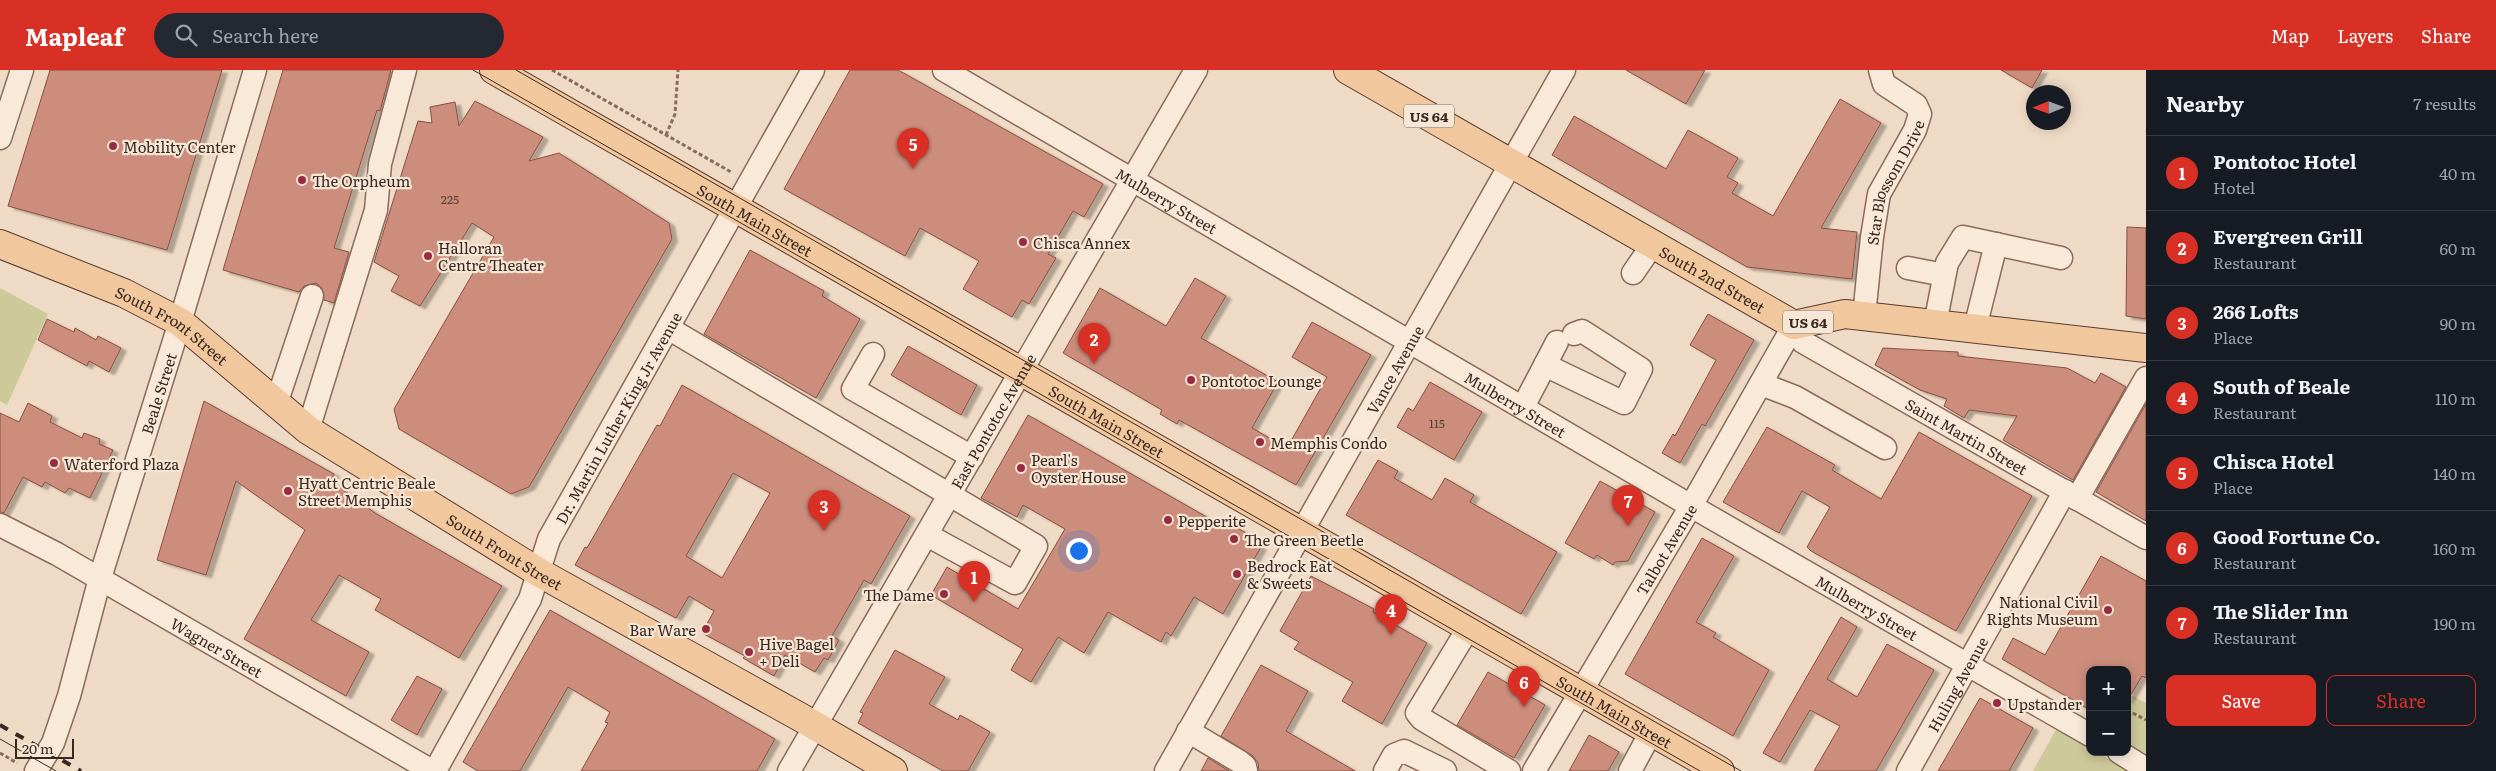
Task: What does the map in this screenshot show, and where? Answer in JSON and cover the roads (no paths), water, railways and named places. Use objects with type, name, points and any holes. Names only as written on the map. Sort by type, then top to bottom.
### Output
[{"type":"main road","name":"South Main Street","points":[[494,70],[1720,771]]},
{"type":"main road","name":"South 2nd Street","points":[[1348,70],[1794,325]]},
{"type":"main road","name":"South Front Street","points":[[0,244],[124,293],[180,322],[308,430],[540,573],[816,726],[893,771]]},
{"type":"main road","name":"US 64","points":[[1794,325],[1845,314],[2146,348]]},
{"type":"street","points":[[0,138],[22,70]]},
{"type":"street","name":"Beale Street","points":[[36,771],[56,735],[69,696],[100,578],[180,322],[255,70]]},
{"type":"street","points":[[308,430],[376,210],[380,164],[405,70]]},
{"type":"street","name":"Dr. Martin Luther King Jr Avenue","points":[[433,771],[530,599],[540,573],[549,539],[734,207],[813,70]]},
{"type":"street","name":"Mulberry Street","points":[[944,70],[1410,340],[1691,506],[2086,733]]},
{"type":"street","name":"East Pontotoc Avenue","points":[[789,771],[1196,70]]},
{"type":"street","name":"Vance Avenue","points":[[1166,771],[1564,70]]},
{"type":"street","name":"Star Blossom Drive","points":[[1864,316],[1872,237],[1879,194],[1915,130],[1920,114],[1916,105],[1884,84],[1880,70]]},
{"type":"street","points":[[1935,324],[1944,275],[1953,251],[1963,237],[2061,258]]},
{"type":"street","points":[[1633,273],[1653,244]]},
{"type":"street","points":[[1975,328],[1996,244]]},
{"type":"street","points":[[1908,268],[1944,275]]},
{"type":"street","points":[[276,404],[312,296]]},
{"type":"street","name":"Talbot Avenue","points":[[1534,771],[1691,506],[1794,325]]},
{"type":"street","name":"Saint Martin Street","points":[[1794,325],[1803,342],[2146,538]]},
{"type":"street","points":[[668,328],[1036,546],[1015,583],[927,535]]},
{"type":"street","points":[[1523,407],[1545,365],[1566,338],[1582,331],[1607,339],[1640,369],[1624,404],[1545,365]]},
{"type":"street","points":[[873,354],[853,389],[972,456]]},
{"type":"street","name":"Huling Avenue","points":[[1908,771],[1966,664],[2146,378]]},
{"type":"street","points":[[1761,384],[1795,397],[1885,448]]},
{"type":"street","name":"Wagner Street","points":[[0,525],[100,578],[433,771]]},
{"type":"street","points":[[1469,627],[1417,713],[1422,719],[1509,771]]},
{"type":"street","points":[[1188,731],[1240,762],[1245,766],[1246,771]]},
{"type":"street","points":[[1630,771],[1651,732]]},
{"type":"street","points":[[1385,771],[1394,755],[1404,751],[1445,771]]},
{"type":"street","points":[[2126,756],[2146,769]]},
{"type":"tram line","points":[[473,70],[1700,771]]},
{"type":"tram line","points":[[516,70],[1741,771]]},
{"type":"tram line","points":[[0,739],[56,771]]},
{"type":"railway","points":[[0,725],[81,771]]},
{"type":"place","name":"Mobility Center","points":[[113,146]]},
{"type":"place","name":"Chisca Hotel","points":[[913,169]]},
{"type":"place","name":"The Orpheum","points":[[302,180]]},
{"type":"place","name":"Chisca Annex","points":[[1023,242]]},
{"type":"place","name":"Halloran Centre Theater","points":[[428,256]]},
{"type":"place","name":"Evergreen Grill","points":[[1094,364]]},
{"type":"place","name":"Pontotoc Lounge","points":[[1191,380]]},
{"type":"place","name":"Memphis Condo","points":[[1260,442]]},
{"type":"place","name":"Waterford Plaza","points":[[54,463]]},
{"type":"place","name":"Pearl's Oyster House","points":[[1021,468]]},
{"type":"place","name":"Hyatt Centric Beale Street Memphis","points":[[288,491]]},
{"type":"place","name":"Pepperite","points":[[1168,520]]},
{"type":"place","name":"The Slider Inn","points":[[1628,526]]},
{"type":"place","name":"266 Lofts","points":[[824,531]]},
{"type":"place","name":"The Green Beetle","points":[[1234,539]]},
{"type":"place","name":"Bedrock Eat & Sweets","points":[[1237,574]]},
{"type":"place","name":"The Dame","points":[[944,594]]},
{"type":"place","name":"Pontotoc Hotel","points":[[974,602]]},
{"type":"place","name":"National Civil Rights Museum","points":[[2108,610]]},
{"type":"place","name":"Bar Ware","points":[[706,629]]},
{"type":"place","name":"South of Beale","points":[[1391,635]]},
{"type":"place","name":"Hive Bagel + Deli","points":[[749,652]]},
{"type":"place","name":"Upstander","points":[[1997,703]]},
{"type":"place","name":"Good Fortune Co.","points":[[1524,707]]}]
